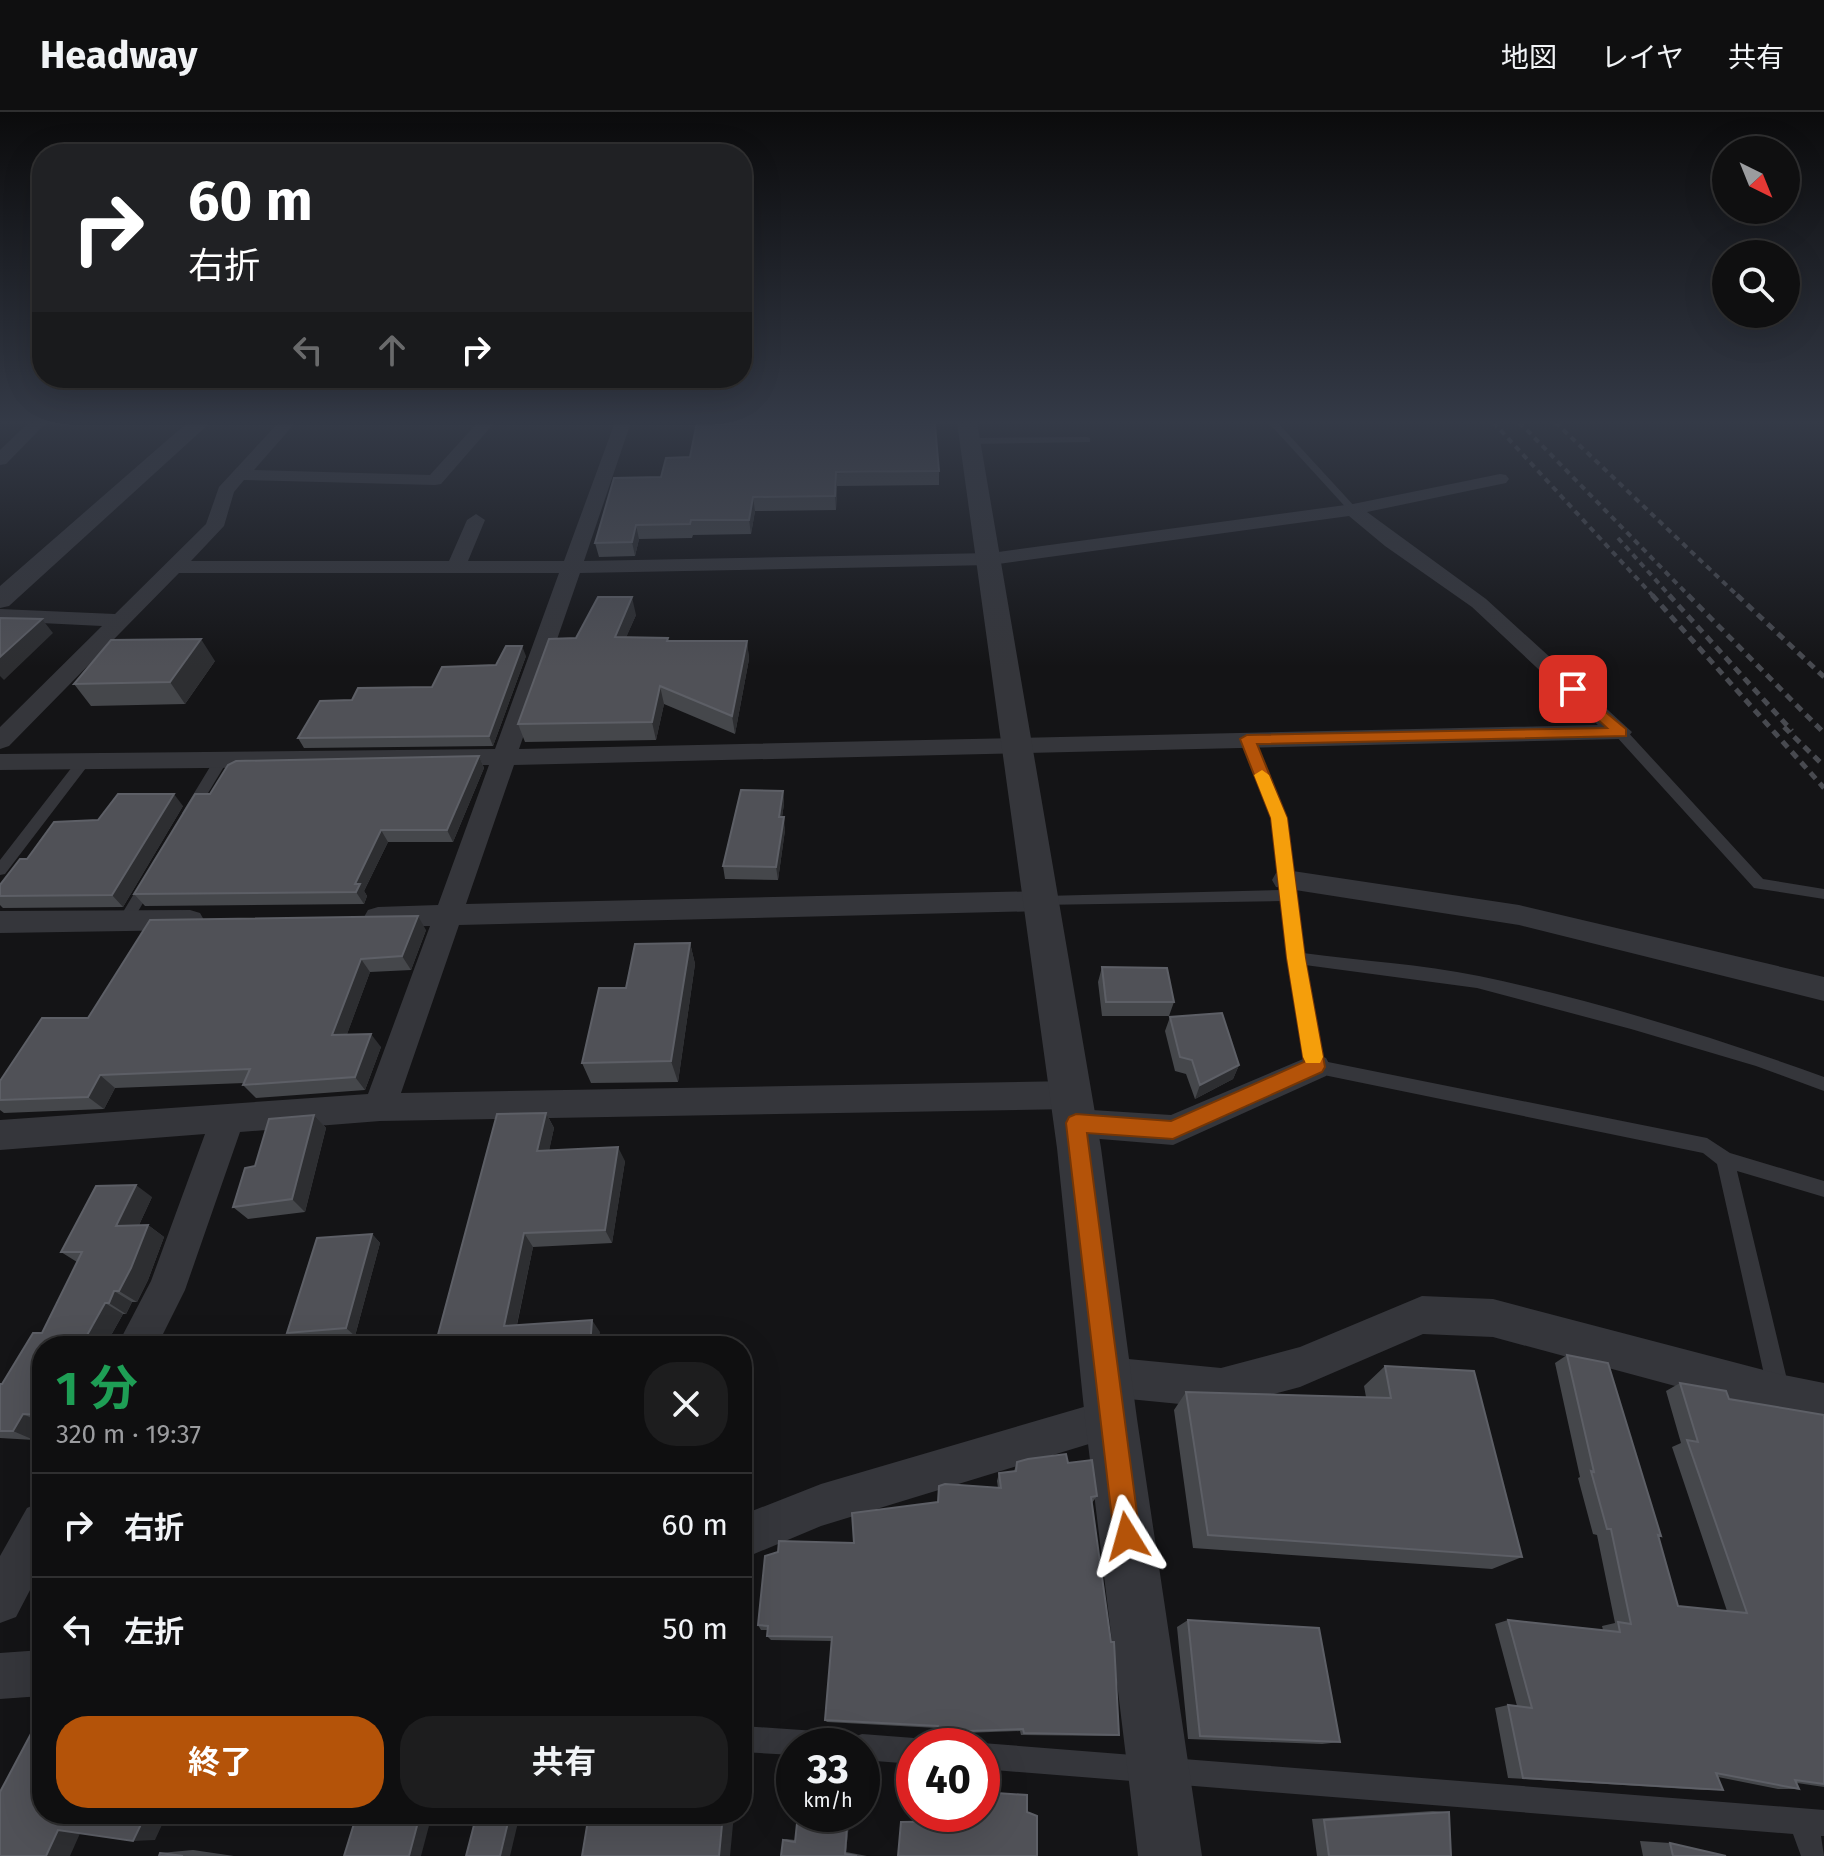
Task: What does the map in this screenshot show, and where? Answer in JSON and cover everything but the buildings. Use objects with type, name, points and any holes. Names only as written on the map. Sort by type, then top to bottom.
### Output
[{"type":"street","points":[[0,600],[109,503]]},
{"type":"street","points":[[0,741],[178,567],[215,526],[221,503]]},
{"type":"street","points":[[380,1107],[594,503]]},
{"type":"street","points":[[981,503],[1044,901],[1170,1856]]},
{"type":"street","points":[[178,567],[572,567],[991,559],[1384,503]]},
{"type":"street","points":[[1353,510],[1392,542],[1479,603],[1620,732]]},
{"type":"street","points":[[456,567],[476,520]]},
{"type":"street","points":[[0,615],[122,621]]},
{"type":"street","points":[[0,762],[505,757],[1620,732]]},
{"type":"street","points":[[1287,888],[1519,915],[1824,989]]},
{"type":"street","points":[[355,918],[1044,901]]},
{"type":"street","points":[[0,922],[217,919]]},
{"type":"street","points":[[0,1135],[227,1121],[380,1107],[1073,1109],[1173,1130],[1315,1067]]},
{"type":"street","points":[[141,1336],[166,1290],[227,1121]]},
{"type":"street","points":[[1108,1377],[1221,1388],[1300,1367],[1422,1315],[1493,1318],[1779,1394],[1824,1403]]},
{"type":"street","points":[[752,1533],[821,1505],[1111,1419]]},
{"type":"street","points":[[0,1601],[32,1542]]},
{"type":"street","points":[[0,1676],[32,1674]]},
{"type":"lane","points":[[1347,503],[1353,510]]},
{"type":"lane","points":[[1620,732],[1759,884],[1824,894]]},
{"type":"lane","points":[[1247,739],[1279,818],[1296,958],[1315,1067],[1707,1146],[1725,1159],[1824,1189]]},
{"type":"lane","points":[[181,827],[221,760]]},
{"type":"lane","points":[[0,870],[84,761]]},
{"type":"lane","points":[[125,921],[157,867]]},
{"type":"lane","points":[[1044,901],[1287,888]]},
{"type":"lane","points":[[1296,958],[1477,982],[1674,1035],[1824,1084]]},
{"type":"lane","points":[[1725,1159],[1779,1394]]},
{"type":"lane","points":[[752,1740],[776,1741]]},
{"type":"lane","points":[[1000,1757],[1813,1822],[1815,1856]]},
{"type":"railway","points":[[1568,503],[1654,597]]},
{"type":"railway","points":[[1599,503],[1690,597]]},
{"type":"railway","points":[[1641,503],[1739,597]]},
{"type":"railway","points":[[1618,538],[1671,597]]},
{"type":"railway","points":[[1652,595],[1824,788]]},
{"type":"railway","points":[[1669,595],[1792,731]]},
{"type":"railway","points":[[1688,595],[1824,733]]},
{"type":"railway","points":[[1737,595],[1824,677]]},
{"type":"railway","points":[[1784,727],[1824,766]]},
{"type":"slow traffic","points":[[1262,775],[1279,818],[1296,958],[1313,1057]]},
{"type":"route","points":[[1127,1536],[1076,1123],[1173,1130],[1315,1067],[1296,958],[1279,818],[1247,739],[1620,732],[1573,689]]}]
